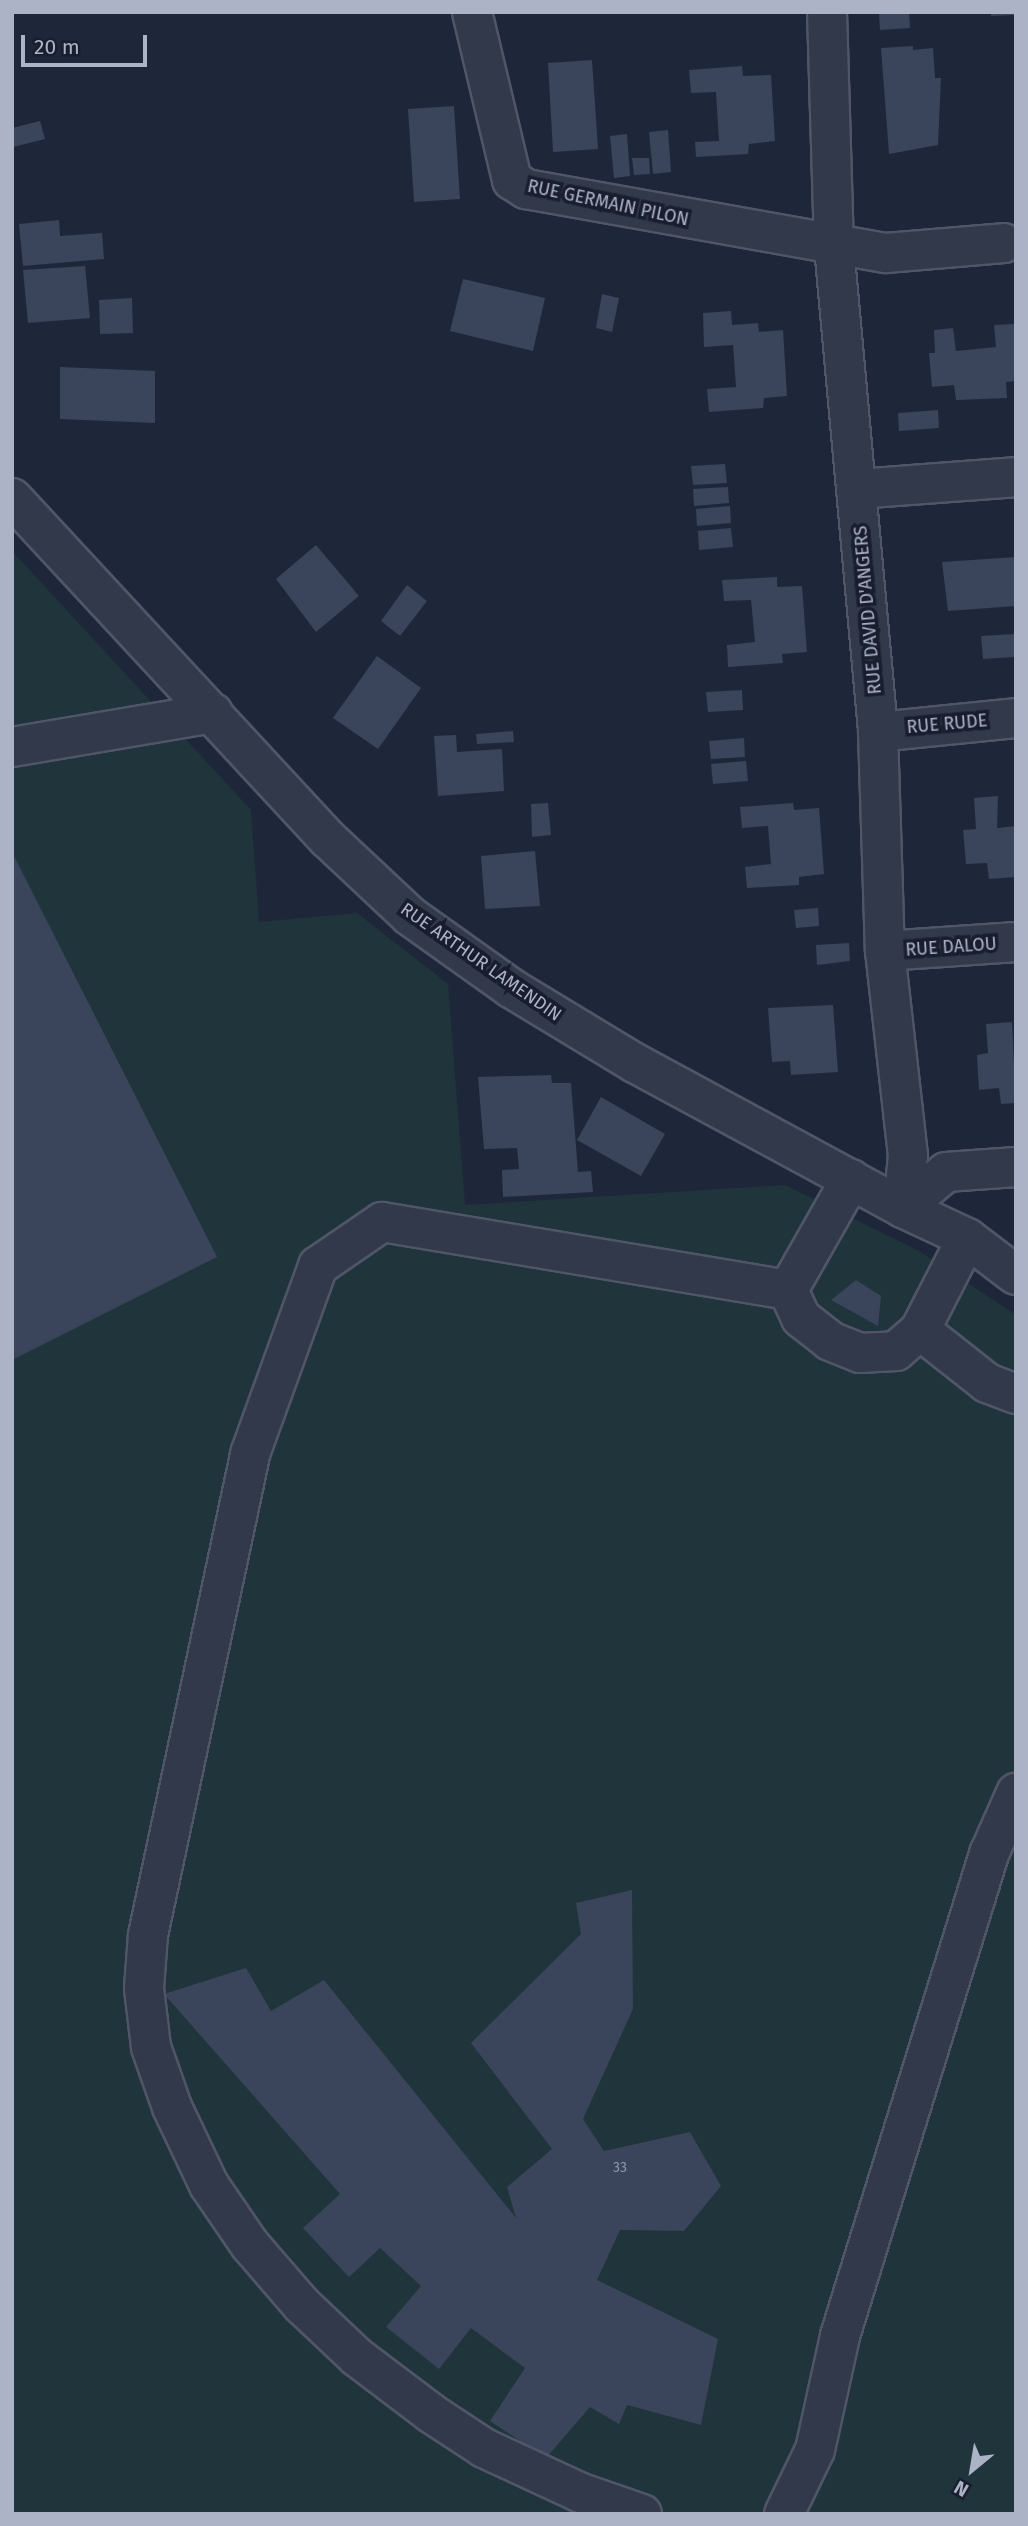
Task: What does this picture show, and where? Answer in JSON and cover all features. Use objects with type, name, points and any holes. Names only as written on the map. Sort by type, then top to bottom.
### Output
[{"type":"street","name":"RUE GERMAIN PILON","points":[[472,12],[512,180],[526,189],[834,247],[886,253],[1004,243]]},
{"type":"street","name":"RUE DAVID D'ANGERS","points":[[827,12],[834,247],[878,732],[886,951],[908,1155],[903,1208]]},
{"type":"street","points":[[858,489],[1016,477]]},
{"type":"street","name":"RUE ARTHUR LAMENDIN","points":[[12,498],[328,839],[410,916],[511,988],[635,1063],[903,1208],[967,1238],[1016,1275]]},
{"type":"street","points":[[12,747],[213,713]]},
{"type":"street","name":"RUE RUDE","points":[[878,732],[1016,718]]},
{"type":"street","name":"RUE DALOU","points":[[886,951],[1016,942]]},
{"type":"street","points":[[903,1208],[946,1172],[1016,1167]]},
{"type":"street","points":[[788,1290],[851,1180]]},
{"type":"street","points":[[642,2514],[581,2493],[484,2448],[431,2413],[357,2357],[301,2304],[250,2245],[209,2185],[172,2107],[151,2047],[144,1987],[148,1935],[250,1454],[318,1266],[382,1222],[788,1290]]},
{"type":"street","points":[[788,1290],[801,1318],[830,1341],[860,1353],[896,1351],[920,1330],[967,1238]]},
{"type":"street","points":[[920,1330],[987,1383],[1016,1394]]},
{"type":"street","points":[[784,2514],[815,2450],[840,2336],[989,1854],[1016,1793]]},
{"type":"shaded area","points":[[12,551],[251,810],[259,922],[357,913],[448,984],[465,1205],[785,1185],[919,1251],[1016,1315],[1016,2514],[12,2514]]},
{"type":"building","points":[[909,12],[910,28],[880,30],[879,13]]},
{"type":"building","points":[[991,12],[1016,12],[1016,20],[1014,15],[991,16]]},
{"type":"building","points":[[913,46],[913,50],[933,48],[935,78],[941,78],[938,145],[889,154],[881,48]]},
{"type":"building","points":[[592,60],[598,149],[553,152],[548,63]]},
{"type":"building","points":[[742,66],[743,76],[771,75],[775,141],[749,144],[748,154],[696,157],[695,142],[719,141],[716,92],[691,93],[689,70]]},
{"type":"building","points":[[454,106],[460,199],[414,202],[408,109]]},
{"type":"building","points":[[40,121],[45,139],[13,147],[12,128]]},
{"type":"building","points":[[668,130],[671,172],[653,174],[649,132]]},
{"type":"building","points":[[627,134],[630,176],[614,178],[610,136]]},
{"type":"building","points":[[632,158],[649,158],[650,174],[634,175]]},
{"type":"building","points":[[59,220],[60,236],[102,233],[104,259],[23,266],[19,224]]},
{"type":"building","points":[[85,266],[90,318],[28,323],[23,270]]},
{"type":"building","points":[[463,279],[545,298],[533,351],[450,331]]},
{"type":"building","points":[[602,294],[619,298],[612,332],[596,328]]},
{"type":"building","points":[[132,298],[133,333],[100,334],[99,300]]},
{"type":"building","points":[[731,311],[732,325],[758,323],[759,332],[783,330],[787,396],[764,398],[763,408],[709,412],[707,389],[736,387],[733,345],[704,347],[703,313]]},
{"type":"building","points":[[1014,324],[1016,381],[1006,382],[1007,398],[956,400],[954,385],[932,387],[929,353],[935,353],[934,330],[953,328],[956,351],[996,347],[994,325]]},
{"type":"building","points":[[60,367],[155,371],[155,423],[60,419]]},
{"type":"building","points":[[938,410],[939,428],[899,431],[898,413]]},
{"type":"building","points":[[725,464],[727,483],[693,485],[691,466]]},
{"type":"building","points":[[728,487],[729,503],[694,506],[693,489]]},
{"type":"building","points":[[730,506],[731,523],[697,526],[696,509]]},
{"type":"building","points":[[731,528],[733,547],[699,550],[698,531]]},
{"type":"building","points":[[316,545],[359,596],[316,632],[276,579]]},
{"type":"building","points":[[1016,557],[1016,606],[948,611],[942,562]]},
{"type":"building","points":[[777,577],[777,587],[802,586],[807,652],[782,654],[783,663],[728,667],[727,645],[755,642],[751,600],[724,601],[722,580]]},
{"type":"building","points":[[407,585],[427,601],[400,636],[381,621]]},
{"type":"building","points":[[1014,634],[1015,657],[983,659],[981,636]]},
{"type":"building","points":[[377,656],[421,688],[378,749],[333,718]]},
{"type":"building","points":[[742,690],[743,710],[708,712],[706,692]]},
{"type":"building","points":[[513,731],[514,742],[477,744],[476,734]]},
{"type":"building","points":[[456,735],[457,752],[502,749],[504,791],[438,796],[434,736]]},
{"type":"building","points":[[744,738],[745,757],[711,759],[709,741]]},
{"type":"building","points":[[746,761],[748,781],[713,784],[711,764]]},
{"type":"building","points":[[998,796],[997,828],[1016,826],[1016,877],[989,879],[987,863],[966,864],[963,830],[976,829],[974,798]]},
{"type":"building","points":[[548,803],[551,835],[532,837],[531,804]]},
{"type":"building","points":[[793,803],[794,810],[819,808],[824,874],[799,877],[799,885],[747,888],[745,867],[771,864],[768,826],[742,828],[740,807]]},
{"type":"building","points":[[535,851],[540,906],[485,909],[481,856]]},
{"type":"building","points":[[12,852],[217,1257],[12,1360]]},
{"type":"building","points":[[818,908],[819,926],[796,928],[794,910]]},
{"type":"building","points":[[849,943],[850,961],[817,965],[816,945]]},
{"type":"building","points":[[833,1005],[838,1072],[791,1075],[790,1061],[772,1062],[768,1008]]},
{"type":"building","points":[[1012,1022],[1016,1103],[1001,1104],[999,1088],[979,1090],[977,1055],[988,1053],[986,1024]]},
{"type":"building","points":[[551,1075],[552,1083],[571,1083],[578,1172],[591,1171],[593,1192],[503,1197],[502,1170],[519,1169],[517,1148],[484,1149],[478,1077]]},
{"type":"building","points":[[601,1097],[665,1134],[641,1176],[577,1140]]},
{"type":"building","points":[[856,1280],[881,1296],[878,1326],[831,1300]]},
{"type":"building","points":[[632,1890],[633,2009],[583,2119],[604,2151],[690,2132],[721,2186],[684,2231],[620,2230],[597,2280],[718,2339],[701,2425],[627,2405],[619,2424],[590,2407],[546,2458],[490,2421],[525,2368],[471,2328],[439,2369],[386,2327],[421,2286],[380,2248],[349,2277],[303,2228],[340,2194],[164,1994],[246,1968],[271,2011],[324,1980],[516,2218],[507,2187],[552,2149],[471,2043],[581,1934],[576,1903]]}]
